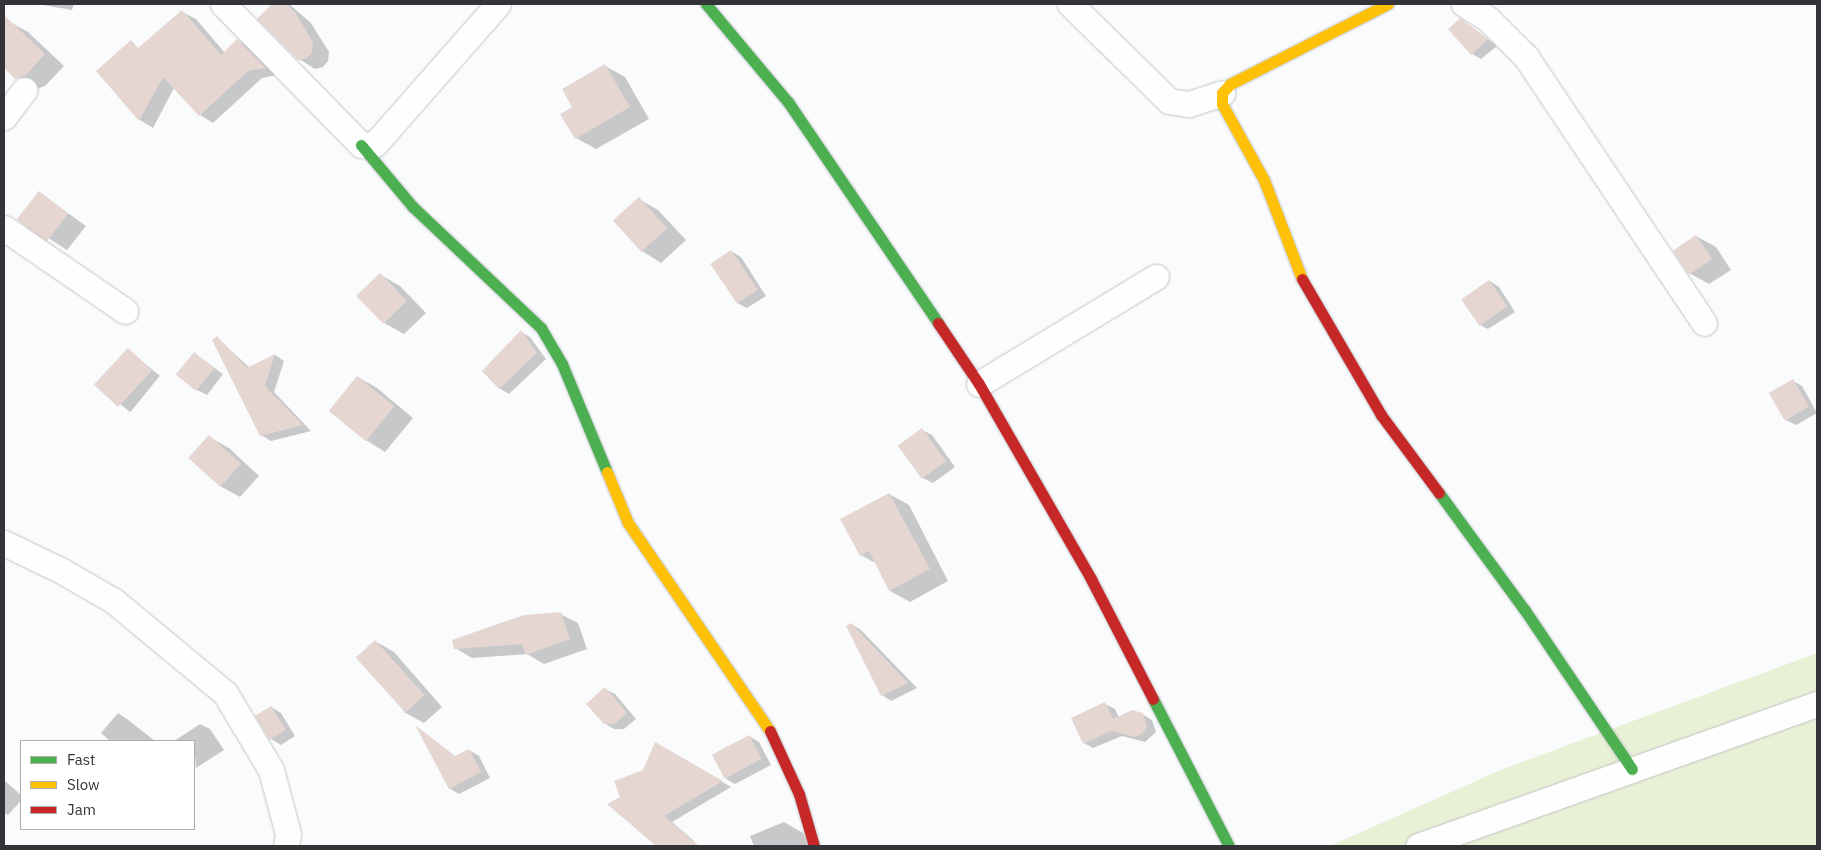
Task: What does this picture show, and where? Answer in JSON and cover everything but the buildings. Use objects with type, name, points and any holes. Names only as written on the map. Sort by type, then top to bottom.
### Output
[{"type":"street","points":[[224,4],[361,145],[412,206],[541,328],[562,364],[628,523],[776,741],[799,794],[814,846]]},
{"type":"street","points":[[361,145],[375,144],[498,4]]},
{"type":"street","points":[[706,4],[788,102],[978,384],[1091,579],[1229,846]]},
{"type":"street","points":[[1070,4],[1169,101],[1189,104],[1222,94],[1230,84],[1388,4]]},
{"type":"street","points":[[1464,4],[1488,19],[1526,57],[1704,323]]},
{"type":"street","points":[[4,117],[24,90]]},
{"type":"street","points":[[1222,94],[1222,104],[1264,180],[1306,286],[1380,415],[1524,609],[1632,769]]},
{"type":"street","points":[[4,228],[125,312]]},
{"type":"street","points":[[978,384],[1156,277]]},
{"type":"street","points":[[4,543],[62,571],[114,601],[225,693],[271,770],[288,834],[286,846]]},
{"type":"street","points":[[1418,846],[1632,769],[1814,699]]},
{"type":"green space","points":[[1817,653],[1817,846],[1330,846],[1503,769]]},
{"type":"traffic: fast","points":[[706,4],[788,102],[938,323]]},
{"type":"traffic: fast","points":[[361,145],[412,206],[541,328],[562,364],[607,472]]},
{"type":"traffic: fast","points":[[1439,493],[1524,609],[1632,769]]},
{"type":"traffic: fast","points":[[1153,699],[1229,846]]},
{"type":"traffic: slow","points":[[1302,279],[1264,180],[1222,104],[1222,93],[1230,84],[1388,4]]},
{"type":"traffic: slow","points":[[607,472],[628,523],[770,731]]},
{"type":"traffic: jam","points":[[1302,279],[1381,415],[1439,493]]},
{"type":"traffic: jam","points":[[938,323],[979,384],[1091,579],[1153,699]]},
{"type":"traffic: jam","points":[[770,731],[799,794],[814,846]]}]
